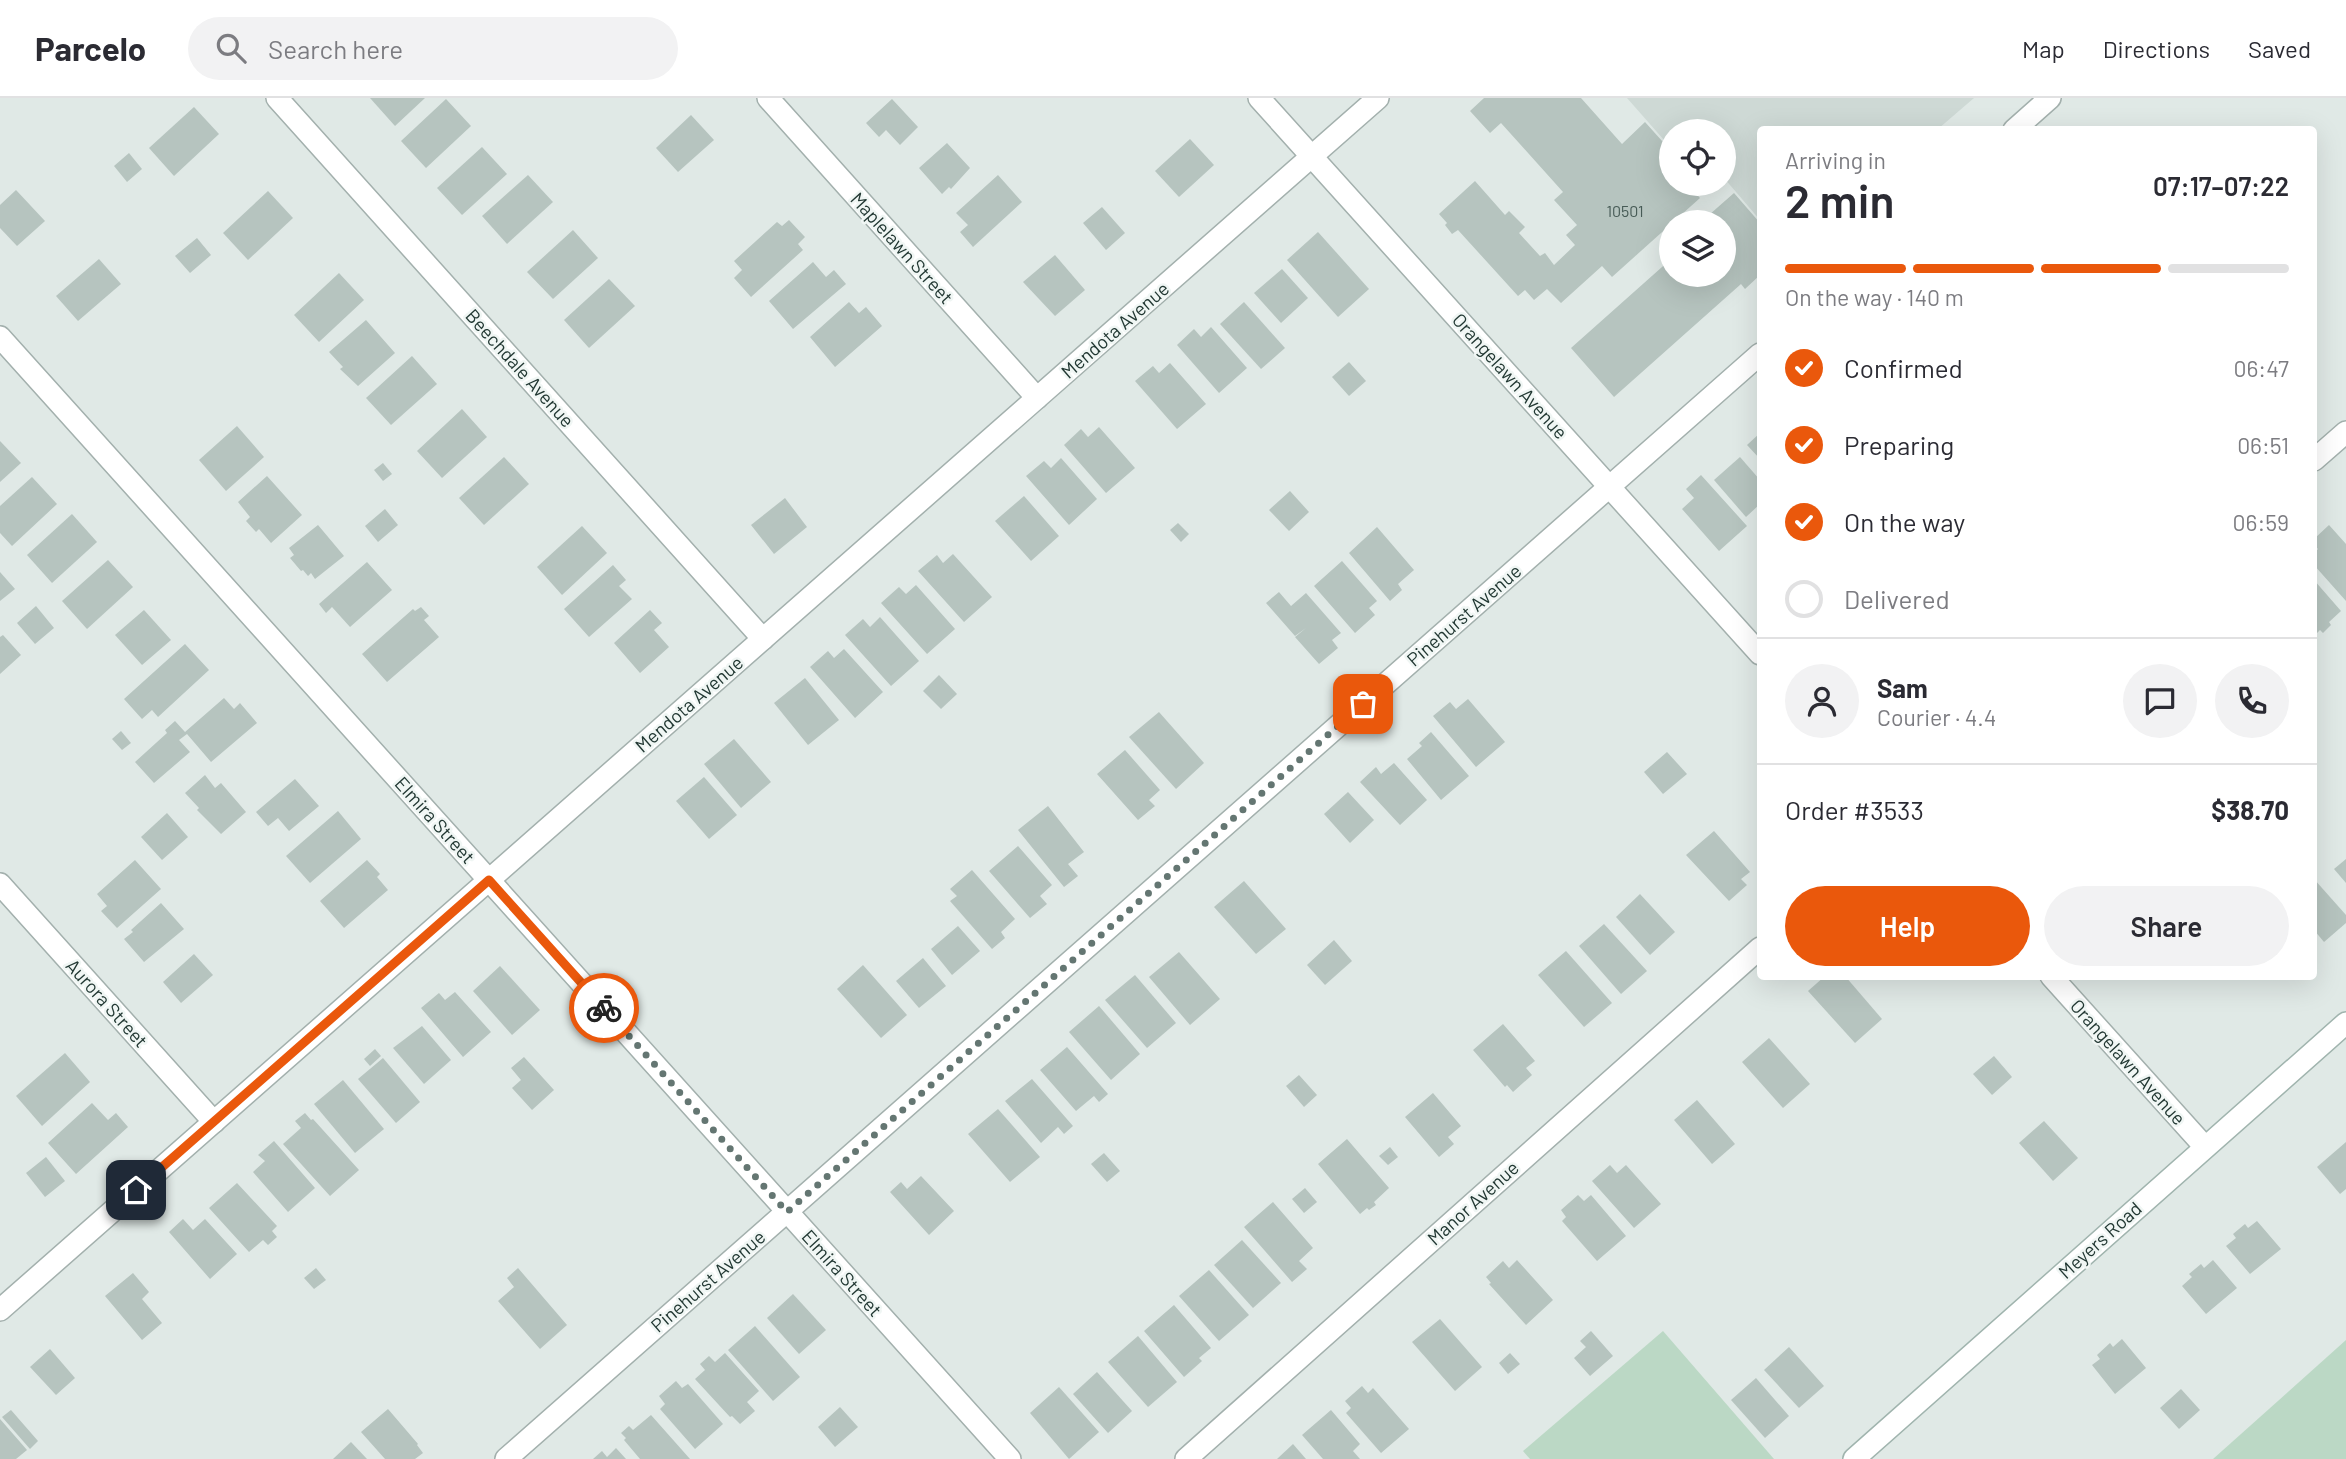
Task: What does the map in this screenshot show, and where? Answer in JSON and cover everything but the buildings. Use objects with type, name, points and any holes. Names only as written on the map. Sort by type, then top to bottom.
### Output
[{"type":"street","name":"Beechdale Avenue","points":[[277,98],[763,639]]},
{"type":"street","name":"Maplelawn Street","points":[[768,98],[1037,398]]},
{"type":"street","name":"Orangelawn Avenue","points":[[1259,98],[1757,651]]},
{"type":"street","name":"Mendota Avenue","points":[[0,1310],[1378,98]]},
{"type":"street","points":[[2018,126],[2050,98]]},
{"type":"street","name":"Elmira Street","points":[[0,337],[1010,1459]]},
{"type":"street","name":"Pinehurst Avenue","points":[[506,1459],[1757,357]]},
{"type":"street","points":[[2317,457],[2346,432]]},
{"type":"street","name":"Aurora Street","points":[[0,884],[214,1122]]},
{"type":"street","name":"Manor Avenue","points":[[1186,1459],[1757,951]]},
{"type":"street","name":"Orangelawn Avenue","points":[[2055,980],[2205,1147]]},
{"type":"street","name":"Meyers Road","points":[[1854,1459],[2346,1023]]},
{"type":"shaded area","points":[[1627,98],[1974,98],[1941,126],[1757,126],[1757,216],[1736,192],[1736,119],[1659,119],[1659,134]]},
{"type":"green space","points":[[1663,1331],[1774,1459],[1530,1459],[1523,1451]]},
{"type":"green space","points":[[2346,1340],[2346,1459],[2213,1459]]},
{"type":"way so far","points":[[604,1008],[787,1212],[1363,704]]},
{"type":"route","points":[[136,1190],[489,880],[604,1008]]}]
